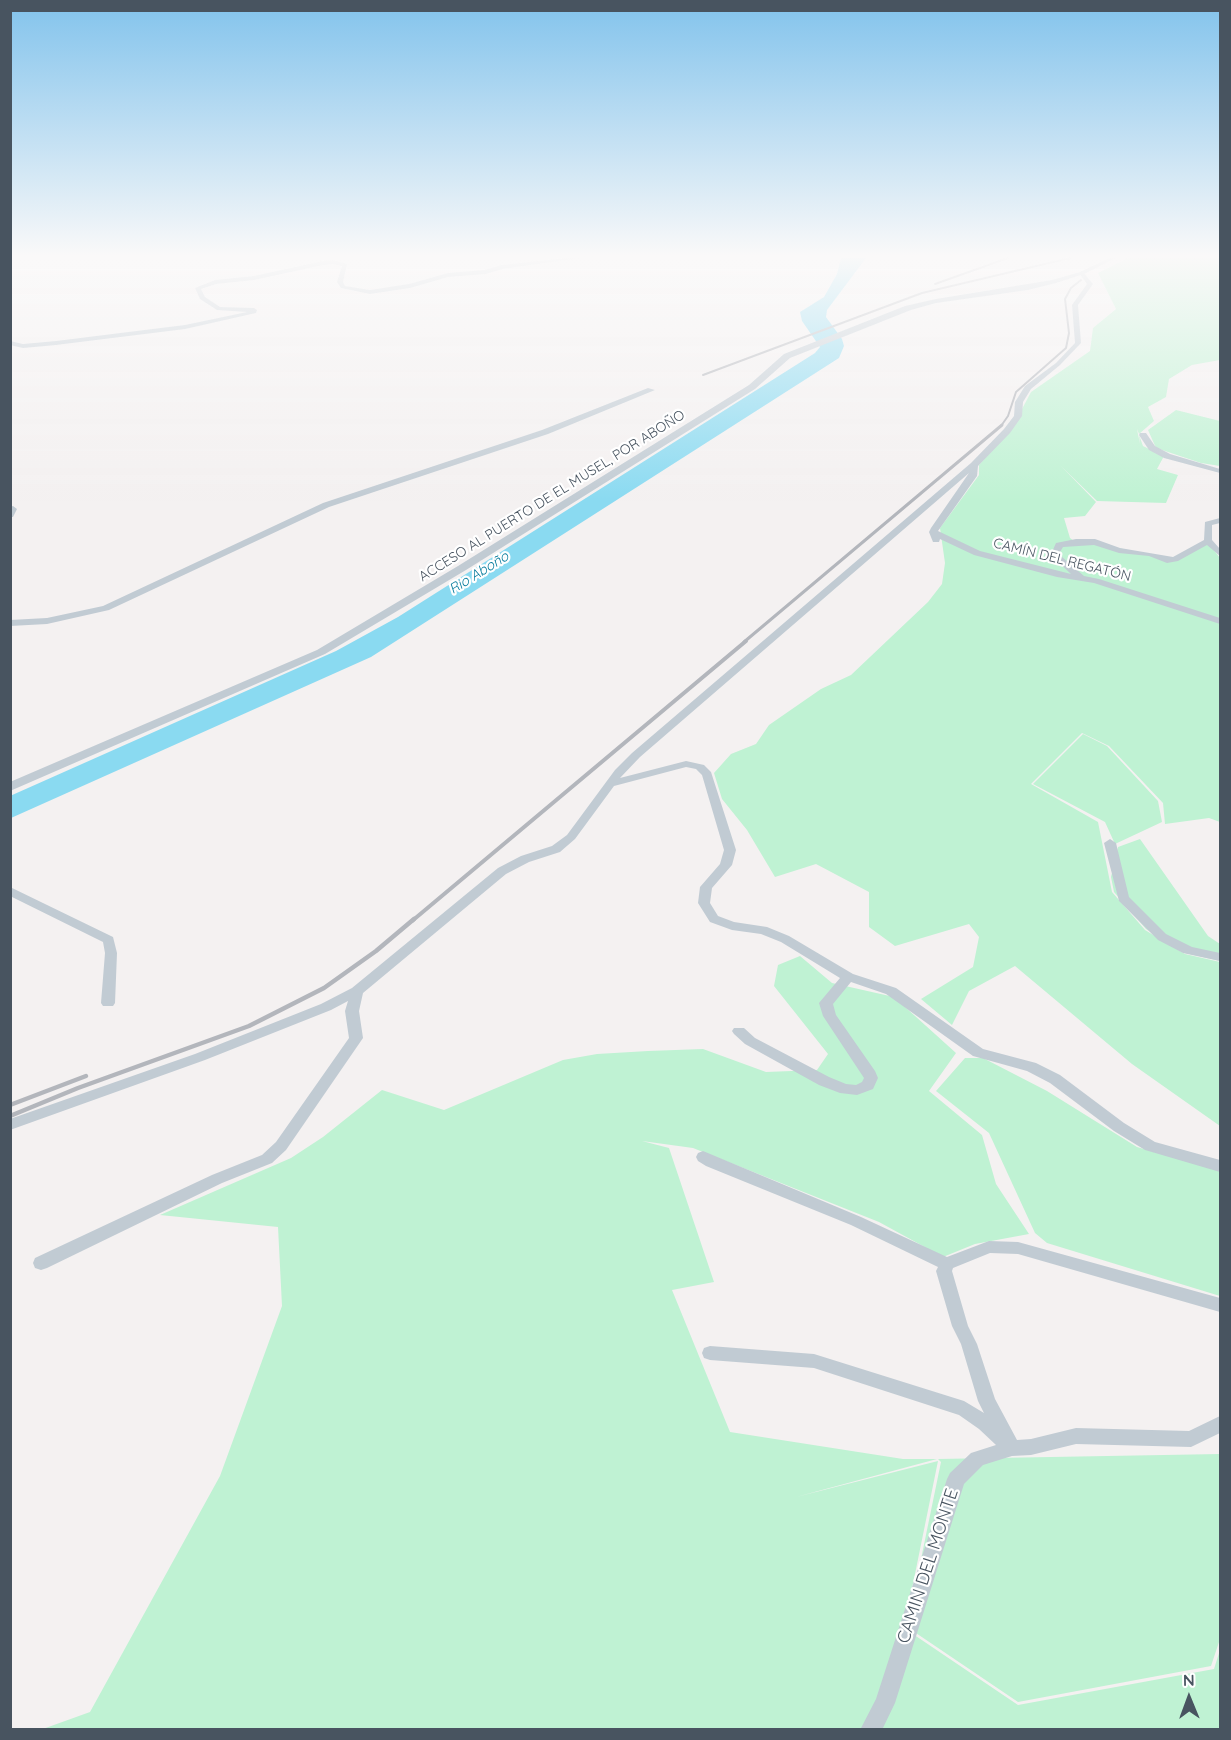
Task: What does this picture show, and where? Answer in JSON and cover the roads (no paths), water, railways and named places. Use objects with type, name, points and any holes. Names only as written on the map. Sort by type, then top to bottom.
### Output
[{"type":"street","points":[[10,343],[23,346],[87,339]]},
{"type":"street","name":"ACCESO AL PUERTO DE EL MUSEL, POR ABOÑO","points":[[10,787],[321,652],[462,568],[752,387],[787,356],[827,339]]},
{"type":"street","points":[[10,1125],[200,1058],[326,1007],[357,991],[502,871],[525,859],[556,849],[571,837],[619,772],[636,755],[974,465],[1018,416],[1019,402],[1028,388],[1058,363],[1078,343],[1078,339]]},
{"type":"street","points":[[10,623],[47,621],[106,608],[326,505],[545,432],[651,390]]},
{"type":"street","points":[[1143,435],[1152,448],[1167,456],[1221,471]]},
{"type":"street","name":"CAMÍN DEL REGATÓN","points":[[974,465],[973,476],[935,537],[977,554],[1057,574],[1081,577],[1221,621]]},
{"type":"street","points":[[1221,520],[1208,524],[1208,541],[1221,553]]},
{"type":"street","points":[[1081,577],[1058,558],[1056,552],[1059,545],[1095,542],[1109,548],[1150,554],[1167,560],[1175,559],[1208,541]]},
{"type":"street","points":[[613,783],[686,764],[699,767],[707,774],[730,850],[726,865],[706,886],[704,903],[714,919],[732,926],[763,930],[785,939],[848,976],[891,991],[978,1053],[1031,1067],[1055,1079],[1119,1127],[1150,1146],[1221,1166]]},
{"type":"street","points":[[1110,843],[1123,898],[1145,922],[1162,937],[1188,950],[1221,957]]},
{"type":"street","points":[[10,891],[109,940],[111,953],[108,1003]]},
{"type":"street","points":[[739,1030],[750,1041],[824,1081],[845,1089],[857,1090],[868,1085],[871,1078],[830,1016],[826,1003],[848,976]]},
{"type":"street","points":[[41,1263],[217,1179],[267,1159],[280,1146],[356,1038],[352,1011],[357,991]]},
{"type":"street","points":[[703,1157],[856,1221],[946,1264],[989,1247],[1018,1248],[1221,1305]]},
{"type":"street","points":[[946,1264],[944,1271],[960,1326],[969,1344],[987,1401],[1012,1448]]},
{"type":"street","points":[[710,1353],[814,1361],[824,1364],[964,1409],[985,1423],[1012,1448]]},
{"type":"street","name":"CAMIN DEL MONTE","points":[[870,1730],[885,1703],[956,1479],[977,1459],[1012,1448],[1031,1447],[1076,1436],[1191,1438],[1221,1424]]},
{"type":"water","name":"Rio Aboño","points":[[815,339],[842,339],[844,346],[839,358],[371,657],[11,818],[10,796],[336,651],[398,617],[815,353],[820,347]]},
{"type":"railway","points":[[703,375],[799,339]]},
{"type":"railway","points":[[1001,426],[1008,416],[1016,392],[1066,348],[1068,339]]},
{"type":"railway","points":[[744,642],[1001,426]]},
{"type":"railway","points":[[412,921],[746,641]]},
{"type":"railway","points":[[10,1116],[78,1088],[249,1026],[324,988],[376,951],[414,919]]},
{"type":"railway","points":[[10,1105],[86,1076]]}]
